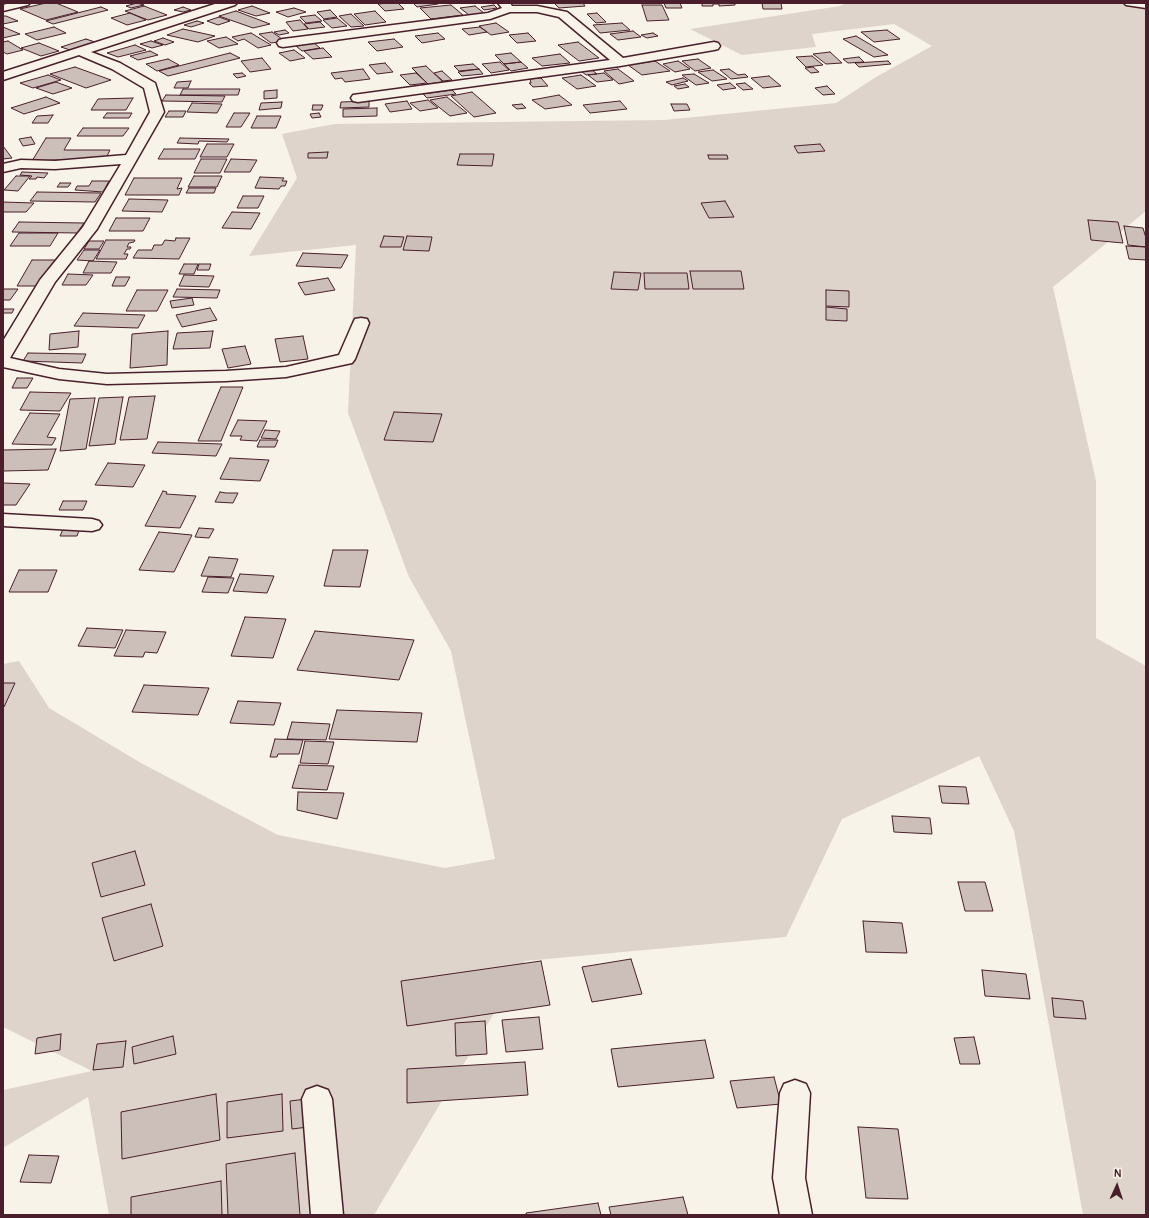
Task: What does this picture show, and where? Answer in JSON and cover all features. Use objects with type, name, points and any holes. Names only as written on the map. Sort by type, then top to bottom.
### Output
[{"type":"street","points":[[3,8],[24,3]]},
{"type":"street","points":[[3,76],[231,3]]},
{"type":"street","points":[[1130,3],[1146,5]]},
{"type":"street","points":[[283,43],[490,16],[506,6],[537,9],[563,14],[620,62]]},
{"type":"street","points":[[358,98],[620,62],[714,46]]},
{"type":"street","points":[[3,356],[48,280],[89,229],[157,112],[150,86],[116,66],[81,52]]},
{"type":"street","points":[[3,168],[21,164],[55,164],[131,159]]},
{"type":"street","points":[[3,362],[59,374],[107,379],[226,376],[286,372],[346,359],[362,323]]},
{"type":"street","points":[[3,520],[92,525]]},
{"type":"street","points":[[795,1093],[789,1178],[796,1215]]},
{"type":"street","points":[[317,1099],[327,1215]]},
{"type":"shaded area","points":[[846,3],[1146,3],[1146,211],[1053,287],[1096,481],[1096,638],[1146,666],[1146,1215],[1083,1215],[1014,831],[979,756],[842,819],[786,937],[525,961],[374,1215],[109,1215],[88,1097],[3,1148],[3,1090],[92,1071],[3,1027],[3,664],[19,661],[49,708],[141,763],[278,835],[445,868],[495,859],[451,651],[409,577],[348,413],[356,245],[249,256],[297,178],[282,134],[334,124],[664,120],[836,103],[876,77],[932,46],[894,24],[812,34],[816,47],[742,55],[690,29],[840,6]]},
{"type":"building","points":[[46,3],[56,3],[78,12],[46,20],[20,9]]},
{"type":"building","points":[[137,3],[144,5],[131,8],[126,6]]},
{"type":"building","points":[[398,3],[404,9],[385,11],[378,4]]},
{"type":"building","points":[[413,3],[437,3],[438,4],[417,7]]},
{"type":"building","points":[[554,3],[583,3],[585,6],[559,8]]},
{"type":"building","points":[[664,3],[680,3],[682,8],[666,8]]},
{"type":"building","points":[[702,3],[735,3],[735,5],[719,6],[719,4],[713,4],[713,6],[702,6]]},
{"type":"building","points":[[762,3],[781,3],[782,9],[763,9]]},
{"type":"building","points":[[451,5],[463,15],[431,19],[420,8]]},
{"type":"building","points":[[494,5],[497,8],[484,10],[481,7]]},
{"type":"building","points":[[642,5],[662,5],[669,20],[647,21]]},
{"type":"building","points":[[144,6],[167,15],[148,20],[125,11]]},
{"type":"building","points":[[252,6],[270,13],[256,16],[238,10]]},
{"type":"building","points":[[475,6],[484,13],[469,15],[460,8]]},
{"type":"building","points":[[101,7],[108,10],[53,24],[46,21]]},
{"type":"building","points":[[183,7],[191,10],[183,12],[174,10]]},
{"type":"building","points":[[294,8],[306,12],[288,17],[276,12]]},
{"type":"building","points":[[330,10],[337,17],[324,19],[317,12]]},
{"type":"building","points":[[236,11],[270,24],[253,28],[219,16]]},
{"type":"building","points":[[375,11],[386,22],[365,25],[354,14]]},
{"type":"building","points":[[130,13],[146,20],[127,25],[111,18]]},
{"type":"building","points":[[597,13],[606,22],[596,23],[587,14]]},
{"type":"building","points":[[351,14],[364,26],[351,27],[339,16]]},
{"type":"building","points":[[315,15],[322,21],[306,23],[300,17]]},
{"type":"building","points":[[3,16],[6,16],[18,21],[3,24]]},
{"type":"building","points":[[219,17],[230,21],[218,25],[207,21]]},
{"type":"building","points":[[337,18],[347,26],[332,28],[323,20]]},
{"type":"building","points":[[300,20],[308,29],[293,31],[286,22]]},
{"type":"building","points":[[197,21],[204,23],[191,27],[184,25]]},
{"type":"building","points":[[320,22],[325,27],[309,29],[304,24]]},
{"type":"building","points":[[496,23],[509,32],[491,35],[479,26]]},
{"type":"building","points":[[622,23],[630,30],[600,33],[593,25]]},
{"type":"building","points":[[3,27],[20,34],[3,38]]},
{"type":"building","points":[[54,27],[66,33],[37,40],[25,34]]},
{"type":"building","points":[[480,27],[487,32],[469,35],[462,29]]},
{"type":"building","points":[[183,29],[215,36],[198,42],[167,35]]},
{"type":"building","points":[[285,30],[289,33],[279,35],[274,32]]},
{"type":"building","points":[[887,30],[900,39],[874,42],[861,32]]},
{"type":"building","points":[[633,31],[641,37],[618,40],[610,34]]},
{"type":"building","points":[[272,32],[285,41],[271,43],[259,34]]},
{"type":"building","points":[[251,33],[271,45],[258,48],[244,39],[238,41],[232,37]]},
{"type":"building","points":[[438,33],[445,39],[422,43],[415,36]]},
{"type":"building","points":[[528,33],[536,41],[517,43],[509,35]]},
{"type":"building","points":[[653,33],[658,36],[647,38],[641,35]]},
{"type":"building","points":[[856,36],[888,55],[874,57],[843,39]]},
{"type":"building","points":[[226,37],[238,44],[219,48],[207,41]]},
{"type":"building","points":[[163,38],[174,42],[165,45],[154,41]]},
{"type":"building","points":[[86,39],[95,42],[70,50],[61,47]]},
{"type":"building","points":[[394,39],[403,47],[377,51],[368,42]]},
{"type":"building","points":[[8,41],[23,50],[7,54],[3,52],[3,42]]},
{"type":"building","points":[[151,41],[163,45],[152,48],[140,44]]},
{"type":"building","points":[[578,42],[599,58],[579,61],[558,45]]},
{"type":"building","points":[[39,43],[59,51],[41,56],[21,48]]},
{"type":"building","points":[[314,43],[320,48],[302,51],[296,46]]},
{"type":"building","points":[[135,45],[146,50],[118,57],[107,53]]},
{"type":"building","points":[[323,48],[332,57],[313,59],[304,51]]},
{"type":"building","points":[[294,50],[305,58],[290,61],[279,53]]},
{"type":"building","points":[[150,51],[158,55],[138,60],[130,56]]},
{"type":"building","points":[[830,52],[842,63],[826,64],[813,54]]},
{"type":"building","points":[[230,53],[240,58],[168,76],[159,71]]},
{"type":"building","points":[[511,53],[521,62],[504,64],[495,55]]},
{"type":"building","points":[[560,54],[570,63],[542,66],[532,58]]},
{"type":"building","points":[[812,56],[823,65],[806,67],[796,57]]},
{"type":"building","points":[[859,57],[864,62],[848,63],[843,59]]},
{"type":"building","points":[[262,58],[271,69],[250,72],[241,61]]},
{"type":"building","points":[[168,59],[179,65],[157,71],[146,64]]},
{"type":"building","points":[[698,59],[711,68],[695,71],[682,61]]},
{"type":"building","points":[[655,61],[670,71],[642,75],[628,65]]},
{"type":"building","points":[[678,61],[690,69],[675,72],[663,64]]},
{"type":"building","points":[[888,61],[891,64],[859,67],[855,63]]},
{"type":"building","points":[[500,62],[509,70],[491,73],[482,64]]},
{"type":"building","points":[[521,62],[528,68],[511,71],[504,64]]},
{"type":"building","points":[[385,63],[393,72],[377,74],[369,65]]},
{"type":"building","points":[[473,64],[479,69],[459,71],[454,66]]},
{"type":"building","points":[[426,66],[443,82],[428,84],[412,68]]},
{"type":"building","points":[[75,67],[111,80],[86,88],[50,74]]},
{"type":"building","points":[[813,67],[819,72],[811,73],[805,68]]},
{"type":"building","points":[[363,69],[370,79],[345,82],[342,78],[335,79],[331,73]]},
{"type":"building","points":[[479,69],[483,74],[462,76],[458,72]]},
{"type":"building","points":[[618,69],[634,81],[619,84],[604,71]]},
{"type":"building","points":[[729,69],[738,75],[745,74],[748,77],[731,79],[720,70]]},
{"type":"building","points":[[592,70],[597,74],[586,75],[581,71]]},
{"type":"building","points":[[713,70],[727,79],[712,81],[698,72]]},
{"type":"building","points":[[442,71],[452,80],[443,81],[434,73]]},
{"type":"building","points":[[242,73],[246,76],[237,78],[233,74]]},
{"type":"building","points":[[416,73],[427,83],[410,85],[400,75]]},
{"type":"building","points":[[604,73],[613,80],[597,82],[588,75]]},
{"type":"building","points":[[694,74],[709,83],[696,85],[682,75]]},
{"type":"building","points":[[48,75],[61,80],[33,88],[20,83]]},
{"type":"building","points":[[581,75],[596,86],[577,89],[562,78]]},
{"type":"building","points":[[769,76],[781,86],[763,88],[751,78]]},
{"type":"building","points":[[541,78],[548,86],[533,87],[529,83],[531,83],[530,79]]},
{"type":"building","points":[[683,78],[688,81],[672,85],[666,82]]},
{"type":"building","points":[[191,81],[188,88],[174,88],[177,82]]},
{"type":"building","points":[[56,82],[72,88],[53,94],[36,88]]},
{"type":"building","points":[[730,83],[736,88],[723,90],[717,85]]},
{"type":"building","points":[[745,83],[753,89],[743,90],[736,84]]},
{"type":"building","points":[[685,84],[689,87],[678,89],[674,86]]},
{"type":"building","points":[[827,86],[835,94],[823,95],[815,88]]},
{"type":"building","points":[[183,89],[240,89],[238,95],[180,95]]},
{"type":"building","points":[[277,90],[277,98],[264,99],[264,91]]},
{"type":"building","points":[[452,90],[456,94],[427,98],[423,94]]},
{"type":"building","points":[[472,92],[496,113],[474,117],[451,96]]},
{"type":"building","points":[[166,95],[225,96],[222,102],[162,101]]},
{"type":"building","points":[[559,95],[572,105],[545,109],[532,100]]},
{"type":"building","points":[[46,97],[60,103],[24,114],[11,108]]},
{"type":"building","points":[[447,97],[467,113],[450,116],[430,100]]},
{"type":"building","points":[[133,98],[126,110],[91,110],[98,99]]},
{"type":"building","points":[[428,100],[438,108],[420,111],[410,103]]},
{"type":"building","points":[[369,101],[369,107],[340,108],[341,102]]},
{"type":"building","points":[[407,101],[412,109],[390,112],[385,104]]},
{"type":"building","points":[[620,101],[627,109],[590,113],[583,105]]},
{"type":"building","points":[[282,102],[281,108],[259,110],[261,103]]},
{"type":"building","points":[[192,103],[222,104],[217,113],[187,112]]},
{"type":"building","points":[[522,104],[526,108],[517,109],[512,105]]},
{"type":"building","points":[[671,104],[687,104],[690,110],[674,111]]},
{"type":"building","points":[[313,105],[323,105],[321,110],[312,110]]},
{"type":"building","points":[[377,108],[377,116],[343,117],[343,109]]},
{"type":"building","points":[[169,111],[186,111],[183,117],[165,117]]},
{"type":"building","points":[[107,113],[132,113],[129,118],[103,118]]},
{"type":"building","points":[[234,113],[250,113],[241,127],[226,127]]},
{"type":"building","points":[[319,113],[321,117],[312,118],[310,114]]},
{"type":"building","points":[[53,115],[48,123],[32,123],[37,116]]},
{"type":"building","points":[[257,116],[281,116],[276,128],[251,128]]},
{"type":"building","points":[[83,128],[129,128],[123,136],[77,136]]},
{"type":"building","points":[[31,137],[35,144],[23,146],[19,139]]},
{"type":"building","points":[[46,138],[71,138],[64,150],[110,150],[106,158],[32,161]]},
{"type":"building","points":[[180,138],[229,139],[227,142],[199,141],[198,144],[177,143]]},
{"type":"building","points":[[207,144],[234,144],[227,157],[200,157]]},
{"type":"building","points":[[820,144],[825,151],[798,153],[794,146]]},
{"type":"building","points":[[3,146],[12,158],[3,159]]},
{"type":"building","points":[[164,149],[200,149],[195,159],[158,159]]},
{"type":"building","points":[[328,152],[327,158],[308,158],[308,153]]},
{"type":"building","points":[[460,154],[494,154],[492,166],[457,165]]},
{"type":"building","points":[[708,155],[727,155],[728,159],[709,159]]},
{"type":"building","points":[[201,159],[227,159],[220,173],[194,173]]},
{"type":"building","points":[[231,159],[257,160],[250,172],[224,172]]},
{"type":"building","points":[[22,172],[48,173],[44,178],[37,177],[36,179],[29,179],[32,176],[20,175]]},
{"type":"building","points":[[16,176],[30,176],[18,191],[4,190]]},
{"type":"building","points":[[194,176],[222,176],[217,187],[188,187]]},
{"type":"building","points":[[260,177],[284,178],[282,181],[287,181],[285,186],[281,186],[279,189],[255,188]]},
{"type":"building","points":[[134,178],[182,178],[177,189],[182,188],[179,195],[125,195]]},
{"type":"building","points":[[92,181],[109,181],[103,192],[75,190],[77,186],[89,186]]},
{"type":"building","points":[[60,183],[71,183],[68,187],[57,187]]},
{"type":"building","points":[[189,188],[216,188],[214,193],[186,193]]},
{"type":"building","points":[[37,192],[101,193],[95,202],[30,201]]},
{"type":"building","points":[[243,196],[264,196],[258,208],[237,208]]},
{"type":"building","points":[[129,199],[168,200],[162,212],[122,211]]},
{"type":"building","points":[[725,201],[734,217],[709,218],[701,203]]},
{"type":"building","points":[[3,202],[34,203],[26,212],[3,212]]},
{"type":"building","points":[[232,212],[260,213],[251,229],[222,228]]},
{"type":"building","points":[[116,218],[150,218],[143,231],[109,231]]},
{"type":"building","points":[[1088,220],[1118,222],[1123,243],[1091,240]]},
{"type":"building","points":[[19,222],[84,223],[77,233],[12,232]]},
{"type":"building","points":[[1124,226],[1143,228],[1146,238],[1146,247],[1128,245]]},
{"type":"building","points":[[19,233],[58,233],[50,246],[10,246]]},
{"type":"building","points":[[384,236],[404,237],[401,247],[380,247]]},
{"type":"building","points":[[407,236],[432,237],[429,251],[403,250]]},
{"type":"building","points":[[176,238],[190,238],[179,259],[133,258],[138,250],[152,250],[154,245],[162,245],[165,240],[175,241]]},
{"type":"building","points":[[106,240],[135,240],[134,242],[129,243],[127,247],[131,247],[130,249],[127,249],[124,254],[128,254],[126,259],[96,259]]},
{"type":"building","points":[[89,241],[104,241],[99,249],[84,249]]},
{"type":"building","points":[[1126,246],[1146,247],[1146,260],[1129,259]]},
{"type":"building","points":[[84,250],[100,250],[93,261],[77,260]]},
{"type":"building","points":[[303,253],[348,255],[341,268],[296,266]]},
{"type":"building","points":[[32,260],[55,260],[41,286],[17,286]]},
{"type":"building","points":[[89,261],[117,262],[111,273],[83,273]]},
{"type":"building","points":[[184,264],[198,264],[194,274],[179,274]]},
{"type":"building","points":[[199,264],[211,264],[209,270],[197,270]]},
{"type":"building","points":[[690,271],[741,271],[744,289],[693,289]]},
{"type":"building","points":[[614,272],[641,273],[638,290],[611,289]]},
{"type":"building","points":[[644,273],[687,273],[689,289],[645,289]]},
{"type":"building","points":[[68,274],[93,275],[86,285],[62,285]]},
{"type":"building","points":[[184,275],[214,276],[209,287],[179,286]]},
{"type":"building","points":[[116,277],[130,277],[125,286],[112,286]]},
{"type":"building","points":[[328,278],[335,290],[305,295],[298,283]]},
{"type":"building","points":[[3,289],[18,289],[10,300],[3,300]]},
{"type":"building","points":[[177,289],[220,290],[217,298],[173,297]]},
{"type":"building","points":[[137,290],[168,290],[157,311],[126,311]]},
{"type":"building","points":[[826,290],[849,291],[849,307],[826,306]]},
{"type":"building","points":[[192,298],[194,305],[172,308],[170,301]]},
{"type":"building","points":[[826,307],[847,309],[847,321],[826,320]]},
{"type":"building","points":[[210,308],[217,320],[182,327],[176,315]]},
{"type":"building","points":[[3,309],[14,309],[12,313],[3,313]]},
{"type":"building","points":[[83,313],[145,315],[138,328],[74,326]]},
{"type":"building","points":[[79,331],[78,347],[49,350],[50,334]]},
{"type":"building","points":[[168,331],[167,365],[130,368],[132,334]]},
{"type":"building","points":[[213,331],[210,348],[173,349],[177,333]]},
{"type":"building","points":[[303,336],[308,359],[280,362],[275,339]]},
{"type":"building","points":[[245,346],[251,364],[228,368],[222,349]]},
{"type":"building","points":[[28,353],[86,354],[82,363],[23,361]]},
{"type":"building","points":[[17,378],[33,378],[27,388],[12,388]]},
{"type":"building","points":[[221,387],[243,387],[221,441],[198,441]]},
{"type":"building","points":[[30,392],[71,393],[60,411],[20,410]]},
{"type":"building","points":[[155,396],[147,439],[120,440],[129,397]]},
{"type":"building","points":[[123,397],[115,444],[89,446],[99,398]]},
{"type":"building","points":[[95,398],[86,449],[60,451],[70,399]]},
{"type":"building","points":[[394,412],[442,414],[433,442],[384,440]]},
{"type":"building","points":[[30,413],[60,414],[47,437],[56,438],[52,445],[12,444]]},
{"type":"building","points":[[238,420],[267,421],[257,441],[240,440],[242,436],[230,436]]},
{"type":"building","points":[[265,430],[280,431],[276,439],[261,438]]},
{"type":"building","points":[[260,440],[278,440],[275,447],[257,447]]},
{"type":"building","points":[[158,442],[222,444],[216,456],[152,453]]},
{"type":"building","points":[[56,449],[48,470],[3,471],[3,450]]},
{"type":"building","points":[[230,458],[269,460],[260,481],[220,479]]},
{"type":"building","points":[[108,463],[145,465],[133,487],[95,485]]},
{"type":"building","points":[[3,483],[30,484],[16,505],[3,505]]},
{"type":"building","points":[[163,491],[167,492],[166,494],[196,496],[180,528],[145,526]]},
{"type":"building","points":[[220,492],[238,493],[233,503],[215,502]]},
{"type":"building","points":[[63,501],[87,501],[83,510],[59,510]]},
{"type":"building","points":[[64,527],[80,528],[77,536],[60,536]]},
{"type":"building","points":[[199,528],[214,529],[209,538],[195,537]]},
{"type":"building","points":[[159,532],[192,535],[174,572],[139,570]]},
{"type":"building","points":[[333,550],[368,550],[360,587],[324,586]]},
{"type":"building","points":[[209,557],[238,559],[231,577],[201,576]]},
{"type":"building","points":[[19,570],[57,570],[48,592],[9,592]]},
{"type":"building","points":[[240,574],[274,576],[267,593],[233,591]]},
{"type":"building","points":[[208,577],[234,578],[228,593],[202,592]]},
{"type":"building","points":[[245,617],[286,619],[273,658],[231,656]]},
{"type":"building","points":[[87,628],[123,630],[115,648],[78,646]]},
{"type":"building","points":[[126,630],[166,632],[157,653],[145,652],[143,657],[114,656]]},
{"type":"building","points":[[315,631],[414,640],[399,680],[297,670]]},
{"type":"building","points":[[3,683],[15,683],[4,707],[3,707]]},
{"type":"building","points":[[144,685],[209,688],[198,715],[132,712]]},
{"type":"building","points":[[238,701],[281,703],[274,725],[230,723]]},
{"type":"building","points":[[337,710],[422,713],[417,742],[329,739]]},
{"type":"building","points":[[292,722],[330,724],[326,740],[287,739]]},
{"type":"building","points":[[275,739],[303,740],[299,754],[278,754],[277,757],[270,757]]},
{"type":"building","points":[[305,741],[334,742],[328,764],[300,763]]},
{"type":"building","points":[[299,765],[334,766],[327,790],[292,788]]},
{"type":"building","points":[[939,786],[966,787],[969,804],[942,803]]},
{"type":"building","points":[[298,792],[344,793],[337,819],[297,810]]},
{"type":"building","points":[[892,816],[930,818],[932,834],[894,832]]},
{"type":"building","points":[[135,851],[145,885],[101,897],[92,863]]},
{"type":"building","points":[[958,882],[985,882],[993,911],[965,911]]},
{"type":"building","points":[[151,904],[163,946],[114,961],[102,918]]},
{"type":"building","points":[[863,921],[902,923],[907,953],[866,952]]},
{"type":"building","points":[[631,959],[642,994],[592,1002],[582,967]]},
{"type":"building","points":[[541,961],[550,1005],[407,1026],[401,981]]},
{"type":"building","points":[[982,970],[1026,974],[1030,999],[985,996]]},
{"type":"building","points":[[1052,998],[1083,1001],[1086,1019],[1054,1017]]},
{"type":"building","points":[[539,1017],[543,1049],[506,1052],[502,1020]]},
{"type":"building","points":[[485,1021],[487,1054],[456,1056],[455,1023]]},
{"type":"building","points":[[61,1034],[60,1050],[35,1054],[37,1038]]},
{"type":"building","points":[[173,1036],[176,1054],[134,1064],[132,1047]]},
{"type":"building","points":[[974,1037],[980,1064],[960,1064],[954,1038]]},
{"type":"building","points":[[705,1040],[714,1078],[618,1087],[611,1049]]},
{"type":"building","points":[[126,1041],[123,1067],[93,1070],[97,1044]]},
{"type":"building","points":[[525,1062],[528,1095],[407,1103],[407,1069]]},
{"type":"building","points":[[774,1077],[781,1104],[737,1108],[730,1081]]},
{"type":"building","points":[[216,1094],[220,1140],[122,1159],[121,1112]]},
{"type":"building","points":[[282,1094],[283,1131],[227,1138],[227,1102]]},
{"type":"building","points":[[315,1098],[316,1126],[292,1129],[290,1101]]},
{"type":"building","points":[[858,1127],[898,1129],[908,1199],[866,1198]]},
{"type":"building","points":[[295,1153],[300,1215],[228,1215],[226,1164]]},
{"type":"building","points":[[29,1155],[59,1156],[51,1183],[20,1182]]},
{"type":"building","points":[[221,1181],[222,1215],[131,1215],[131,1197]]},
{"type":"building","points":[[683,1197],[688,1215],[611,1215],[609,1207]]},
{"type":"building","points":[[598,1203],[601,1215],[526,1215],[526,1213]]}]
